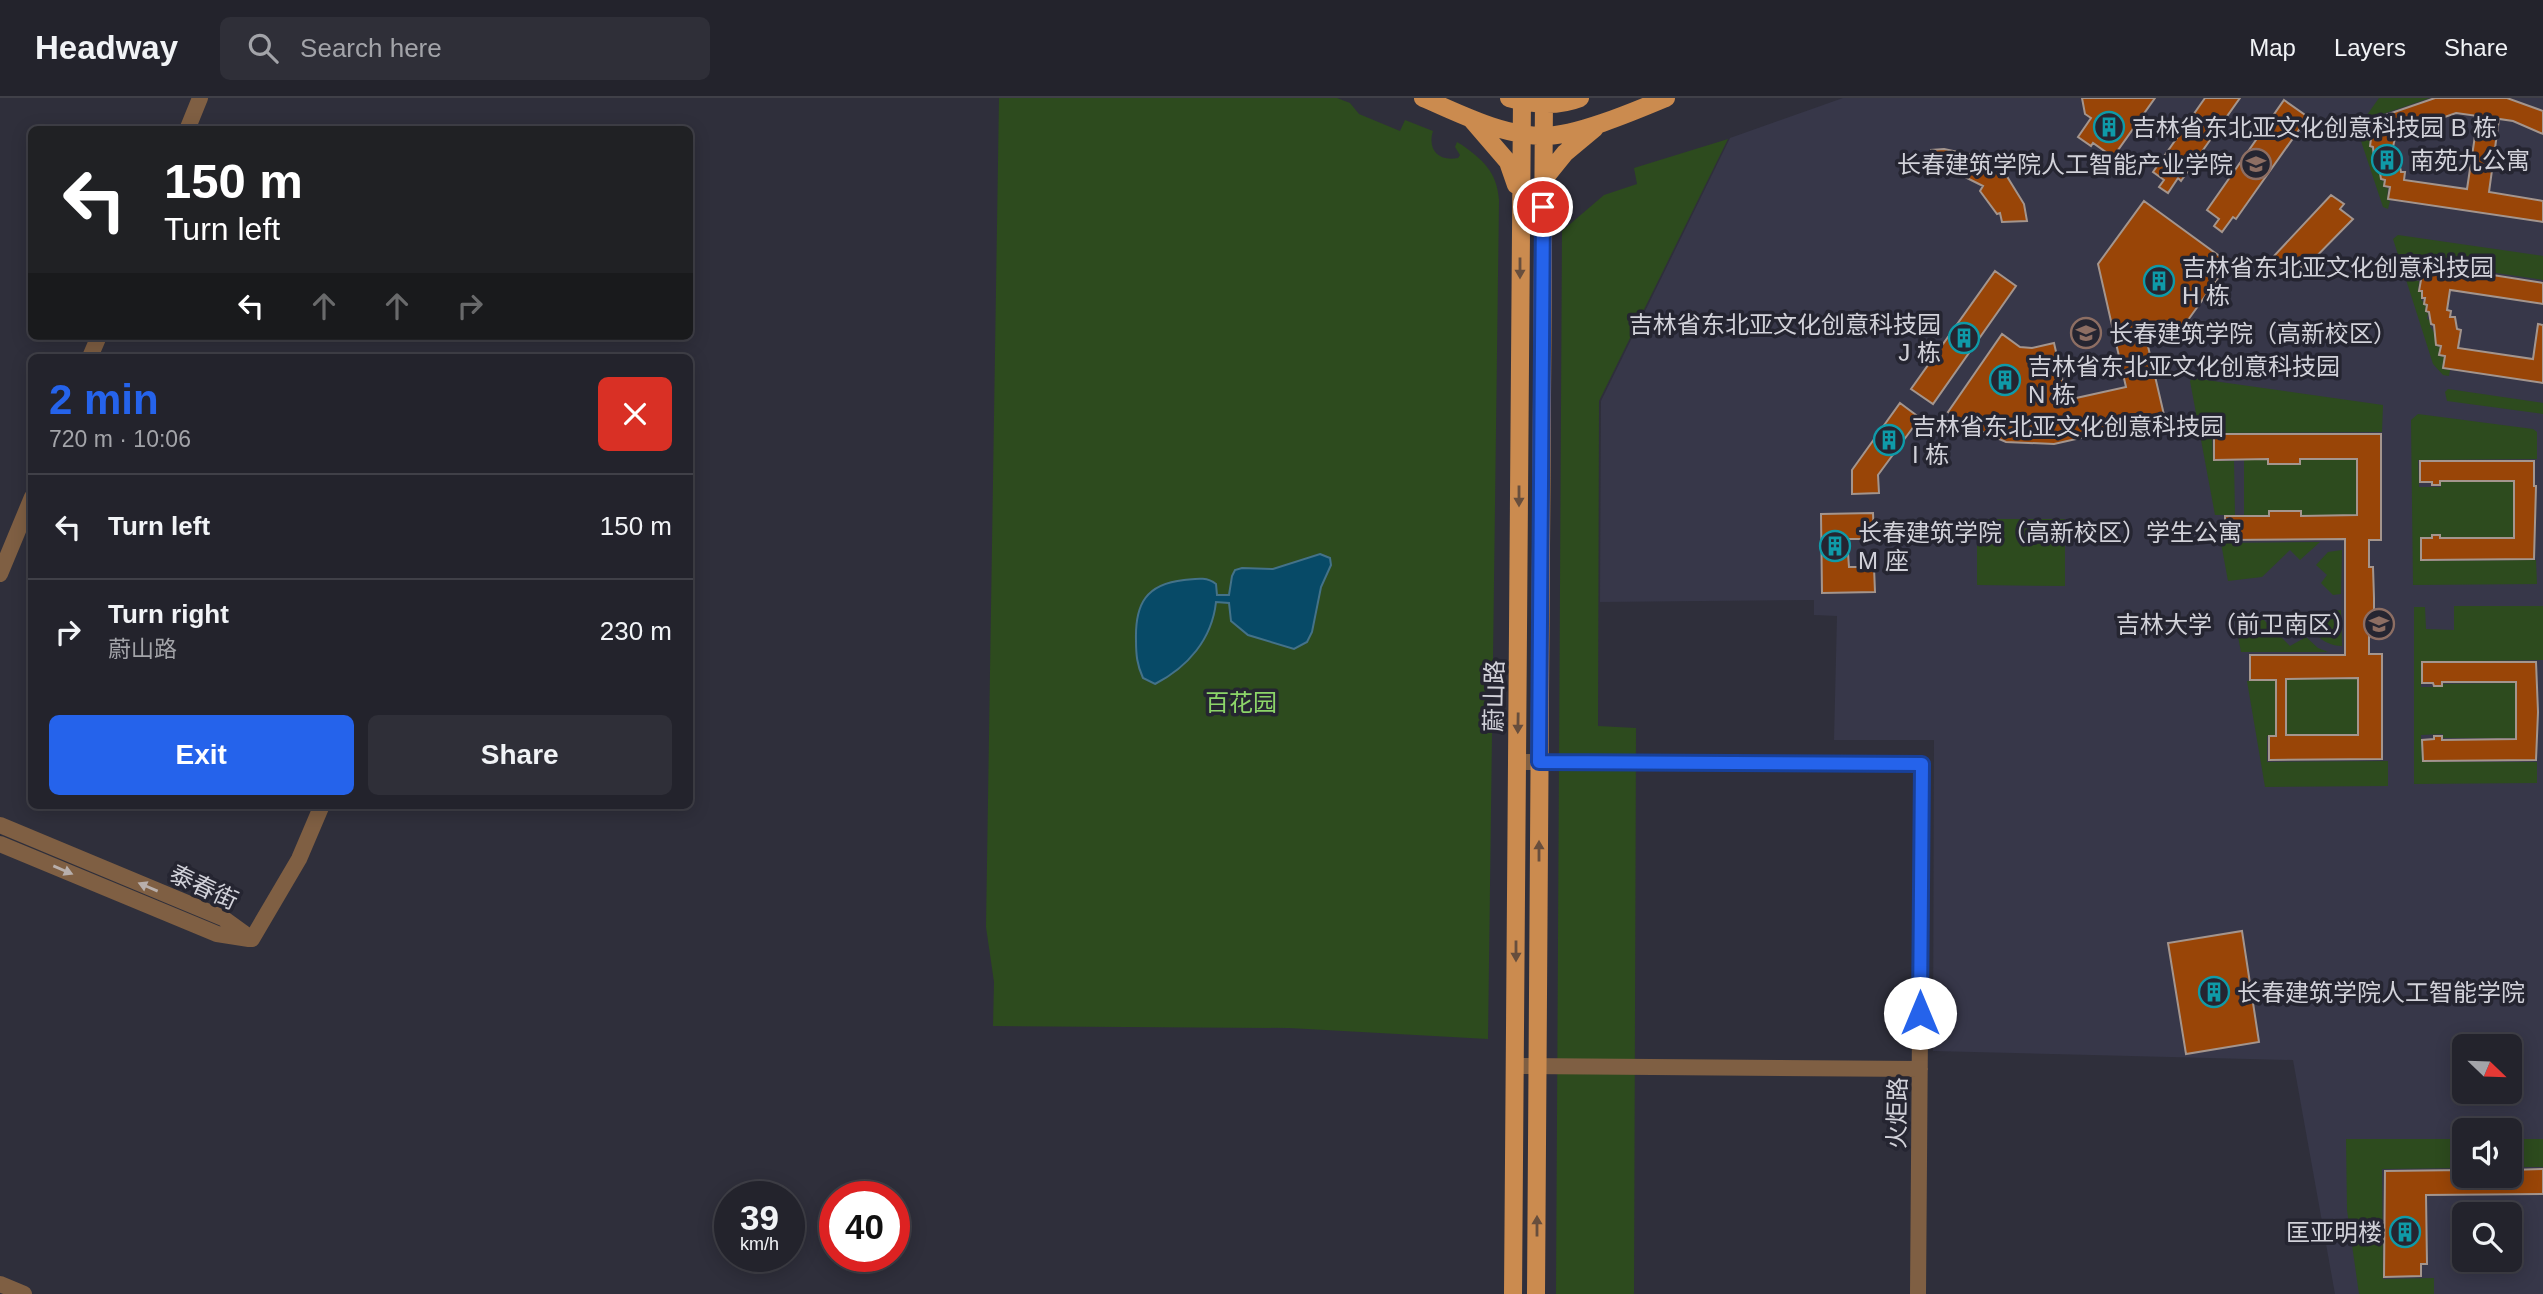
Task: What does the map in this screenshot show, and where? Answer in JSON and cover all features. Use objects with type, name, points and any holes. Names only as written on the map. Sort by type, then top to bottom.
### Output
[{"type":"main road","points":[[1423,98],[1521,134],[1544,136],[1562,134],[1666,98]]},
{"type":"main road","points":[[1518,99],[1562,104],[1580,98]]},
{"type":"main road","name":"蔚山路","points":[[1513,1294],[1521,134],[1518,99]]},
{"type":"main road","name":"蔚山路","points":[[1536,1294],[1544,101]]},
{"type":"main road","points":[[1469,117],[1508,162],[1520,197]]},
{"type":"main road","points":[[1544,180],[1565,153],[1605,120]]},
{"type":"street","points":[[189,126],[201,98]]},
{"type":"street","points":[[0,574],[28,508]]},
{"type":"street","points":[[1518,762],[1539,762]]},
{"type":"street","name":"火炬路","points":[[1539,762],[1922,764],[1918,1294]]},
{"type":"street","points":[[252,939],[299,859],[321,809]]},
{"type":"street","name":"泰春街","points":[[0,825],[223,918],[252,939]]},
{"type":"street","name":"泰春街","points":[[0,844],[217,934],[252,939]]},
{"type":"street","points":[[1515,1066],[1920,1069]]},
{"type":"street","points":[[0,1284],[24,1294]]},
{"type":"shaded area","points":[[1843,98],[2543,98],[2543,1294],[2335,1294],[2293,1060],[1933,1051],[1934,740],[1834,740],[1837,616],[1814,615],[1814,600],[1600,602],[1601,401],[1730,138]]},
{"type":"green space","name":"百花园","points":[[999,98],[1337,98],[1350,103],[1359,114],[1400,131],[1405,120],[1433,131],[1433,149],[1445,158],[1458,158],[1460,155],[1455,147],[1457,142],[1476,156],[1492,174],[1499,200],[1488,1039],[1289,1028],[993,1026],[994,982],[986,927]]},
{"type":"green space","points":[[2379,98],[2430,98],[2371,118],[2367,139],[2370,140],[2373,161],[2379,168],[2380,180],[2384,181],[2383,187],[2388,188],[2388,209],[2383,207],[2357,129]]},
{"type":"green space","points":[[1728,139],[1599,401],[1598,726],[1636,728],[1634,1294],[1556,1294],[1562,231],[1604,195],[1637,184],[1634,168]]},
{"type":"green space","points":[[2398,235],[2543,256],[2543,280],[2415,261],[2412,280],[2419,281],[2418,291],[2422,292],[2421,299],[2435,334],[2436,346],[2440,347],[2438,356],[2444,357],[2442,369],[2450,370],[2449,376],[2443,375],[2433,364],[2393,239]]},
{"type":"green space","points":[[2192,378],[2383,405],[2382,432],[2212,433],[2213,461],[2234,461],[2235,515],[2215,515],[2190,381]]},
{"type":"green space","points":[[2448,389],[2543,403],[2543,414],[2447,401],[2445,392]]},
{"type":"green space","points":[[2418,414],[2533,429],[2537,432],[2537,459],[2418,460],[2419,487],[2441,487],[2441,482],[2513,481],[2513,537],[2441,538],[2441,534],[2431,534],[2431,538],[2420,538],[2420,561],[2536,560],[2537,584],[2413,585],[2411,420]]},
{"type":"green space","points":[[2244,459],[2268,459],[2268,464],[2300,464],[2300,459],[2357,459],[2357,515],[2301,516],[2301,511],[2269,511],[2269,516],[2244,516]]},
{"type":"green space","points":[[1977,519],[2065,519],[2065,586],[1977,585]]},
{"type":"green space","points":[[2320,542],[2300,560],[2290,550],[2262,577],[2228,581],[2221,543]]},
{"type":"green space","points":[[2342,550],[2341,594],[2333,595],[2321,583],[2327,575],[2316,565],[2328,552]]},
{"type":"green space","points":[[2454,606],[2543,606],[2543,660],[2421,662],[2421,687],[2515,683],[2515,738],[2443,738],[2443,734],[2421,735],[2422,762],[2537,762],[2537,783],[2414,784],[2414,607],[2425,607],[2426,629],[2454,630]]},
{"type":"green space","points":[[2341,610],[2342,646],[2325,642],[2314,630],[2333,611]]},
{"type":"green space","points":[[2257,613],[2290,646],[2306,637],[2318,648],[2328,652],[2241,652],[2234,616]]},
{"type":"green space","points":[[2358,678],[2358,735],[2286,735],[2286,679]]},
{"type":"green space","points":[[2247,681],[2275,681],[2275,735],[2267,736],[2267,762],[2388,761],[2388,786],[2265,787]]},
{"type":"green space","points":[[2346,1139],[2452,1139],[2452,1168],[2382,1169],[2383,1279],[2434,1278],[2434,1294],[2359,1294],[2347,1210]]},
{"type":"green space","points":[[2522,1139],[2543,1139],[2543,1167],[2522,1167]]},
{"type":"water","points":[[1320,554],[1330,558],[1331,565],[1321,587],[1312,632],[1307,642],[1294,649],[1248,635],[1231,621],[1229,603],[1216,602],[1204,640],[1188,660],[1155,684],[1143,678],[1137,655],[1136,627],[1141,606],[1152,591],[1171,582],[1200,579],[1216,584],[1217,595],[1229,595],[1235,570],[1273,569]]},
{"type":"building","name":"吉林省东北亚文化创意科技园 B 栋","points":[[2082,98],[2155,98],[2113,157],[2093,143],[2091,146],[2078,137],[2091,118],[2085,114]]},
{"type":"building","points":[[2205,98],[2240,98],[2181,181],[2178,178],[2168,193],[2159,187],[2164,180],[2153,172]]},
{"type":"building","name":"南苑九公寓","points":[[2435,98],[2507,98],[2543,111],[2543,134],[2513,121],[2499,119],[2489,192],[2543,201],[2543,222],[2388,199],[2390,187],[2384,186],[2385,180],[2381,179],[2378,160],[2374,160],[2371,139],[2368,138],[2374,119]],"holes":[[[2456,113],[2478,116],[2467,189],[2404,180],[2405,172],[2401,172],[2397,152],[2392,151],[2396,134]]]},
{"type":"building","points":[[2284,100],[2308,117],[2236,219],[2233,217],[2222,232],[2214,226],[2219,219],[2207,210]]},
{"type":"building","points":[[1944,149],[1986,158],[2003,170],[2024,204],[2027,221],[2002,222],[2000,213],[1997,214],[1980,191],[1983,186],[1963,176],[1941,174],[1940,159],[1931,160],[1931,150]]},
{"type":"building","points":[[2331,195],[2344,204],[2340,209],[2353,219],[2304,269],[2298,265],[2289,278],[2281,271],[2286,264],[2274,256]]},
{"type":"building","points":[[2144,201],[2229,263],[2170,345],[2147,342],[2165,419],[2054,444],[2006,442],[1967,425],[1948,412],[2002,334],[2020,347],[2032,348],[2054,343],[2067,400],[2126,387],[2098,264]]},
{"type":"building","points":[[2416,263],[2543,283],[2543,304],[2450,290],[2447,310],[2451,311],[2450,317],[2455,317],[2457,329],[2461,330],[2458,348],[2533,359],[2538,324],[2543,325],[2543,383],[2443,368],[2445,356],[2439,355],[2441,346],[2436,345],[2434,325],[2431,324],[2429,312],[2426,311],[2427,305],[2424,304],[2422,291],[2419,291],[2421,280],[2413,278]]},
{"type":"building","name":"吉林省东北亚文化创意科技园 J 栋","points":[[1995,271],[2016,286],[1933,404],[1911,389]]},
{"type":"building","name":"吉林省东北亚文化创意科技园 I 栋","points":[[1900,403],[1920,418],[1878,475],[1879,493],[1852,494],[1852,470]]},
{"type":"building","points":[[2214,434],[2381,434],[2381,540],[2369,540],[2369,567],[2373,567],[2374,627],[2369,627],[2369,654],[2382,654],[2382,759],[2269,760],[2269,736],[2276,736],[2276,680],[2250,680],[2250,655],[2345,655],[2345,539],[2225,540],[2225,516],[2269,516],[2269,511],[2301,511],[2301,516],[2357,515],[2357,459],[2300,459],[2300,464],[2268,464],[2268,459],[2214,460]],"holes":[[[2358,678],[2358,735],[2286,735],[2286,679]]]},
{"type":"building","points":[[2420,461],[2534,461],[2534,559],[2421,560],[2421,538],[2432,538],[2432,535],[2440,535],[2440,538],[2514,538],[2514,481],[2440,481],[2440,485],[2432,485],[2432,482],[2420,482]]},
{"type":"building","name":"长春建筑学院（高新校区）学生公寓 M 座","points":[[1873,513],[1874,539],[1848,539],[1848,553],[1849,567],[1874,567],[1875,592],[1822,593],[1821,514]]},
{"type":"building","points":[[2422,662],[2536,662],[2536,760],[2423,761],[2422,740],[2434,739],[2434,736],[2442,736],[2442,740],[2516,739],[2516,682],[2442,682],[2442,686],[2434,686],[2433,683],[2422,683]]},
{"type":"building","name":"长春建筑学院人工智能学院","points":[[2242,931],[2259,1042],[2186,1054],[2168,943]]},
{"type":"building","name":"匡亚明楼","points":[[2543,1169],[2543,1194],[2426,1195],[2427,1264],[2421,1264],[2421,1276],[2384,1277],[2385,1171],[2452,1170],[2452,1188],[2522,1188],[2522,1170]]},
{"type":"place","name":"吉林省东北亚文化创意科技园 B 栋","points":[[2109,127]]},
{"type":"place","name":"南苑九公寓","points":[[2387,160]]},
{"type":"place","name":"长春建筑学院人工智能产业学院","points":[[2256,164]]},
{"type":"place","name":"吉林省东北亚文化创意科技园 H 栋","points":[[2159,281]]},
{"type":"place","name":"长春建筑学院（高新校区）","points":[[2086,333]]},
{"type":"place","name":"吉林省东北亚文化创意科技园 J 栋","points":[[1964,338]]},
{"type":"place","name":"吉林省东北亚文化创意科技园 N 栋","points":[[2005,380]]},
{"type":"place","name":"吉林省东北亚文化创意科技园 I 栋","points":[[1889,440]]},
{"type":"place","name":"长春建筑学院（高新校区）学生公寓 M 座","points":[[1835,546]]},
{"type":"place","name":"吉林大学（前卫南区）","points":[[2379,624]]},
{"type":"place","name":"长春建筑学院人工智能学院","points":[[2214,992]]},
{"type":"place","name":"匡亚明楼","points":[[2405,1232]]},
{"type":"route","points":[[1543,207],[1539,762],[1922,764],[1920,1013]]}]
